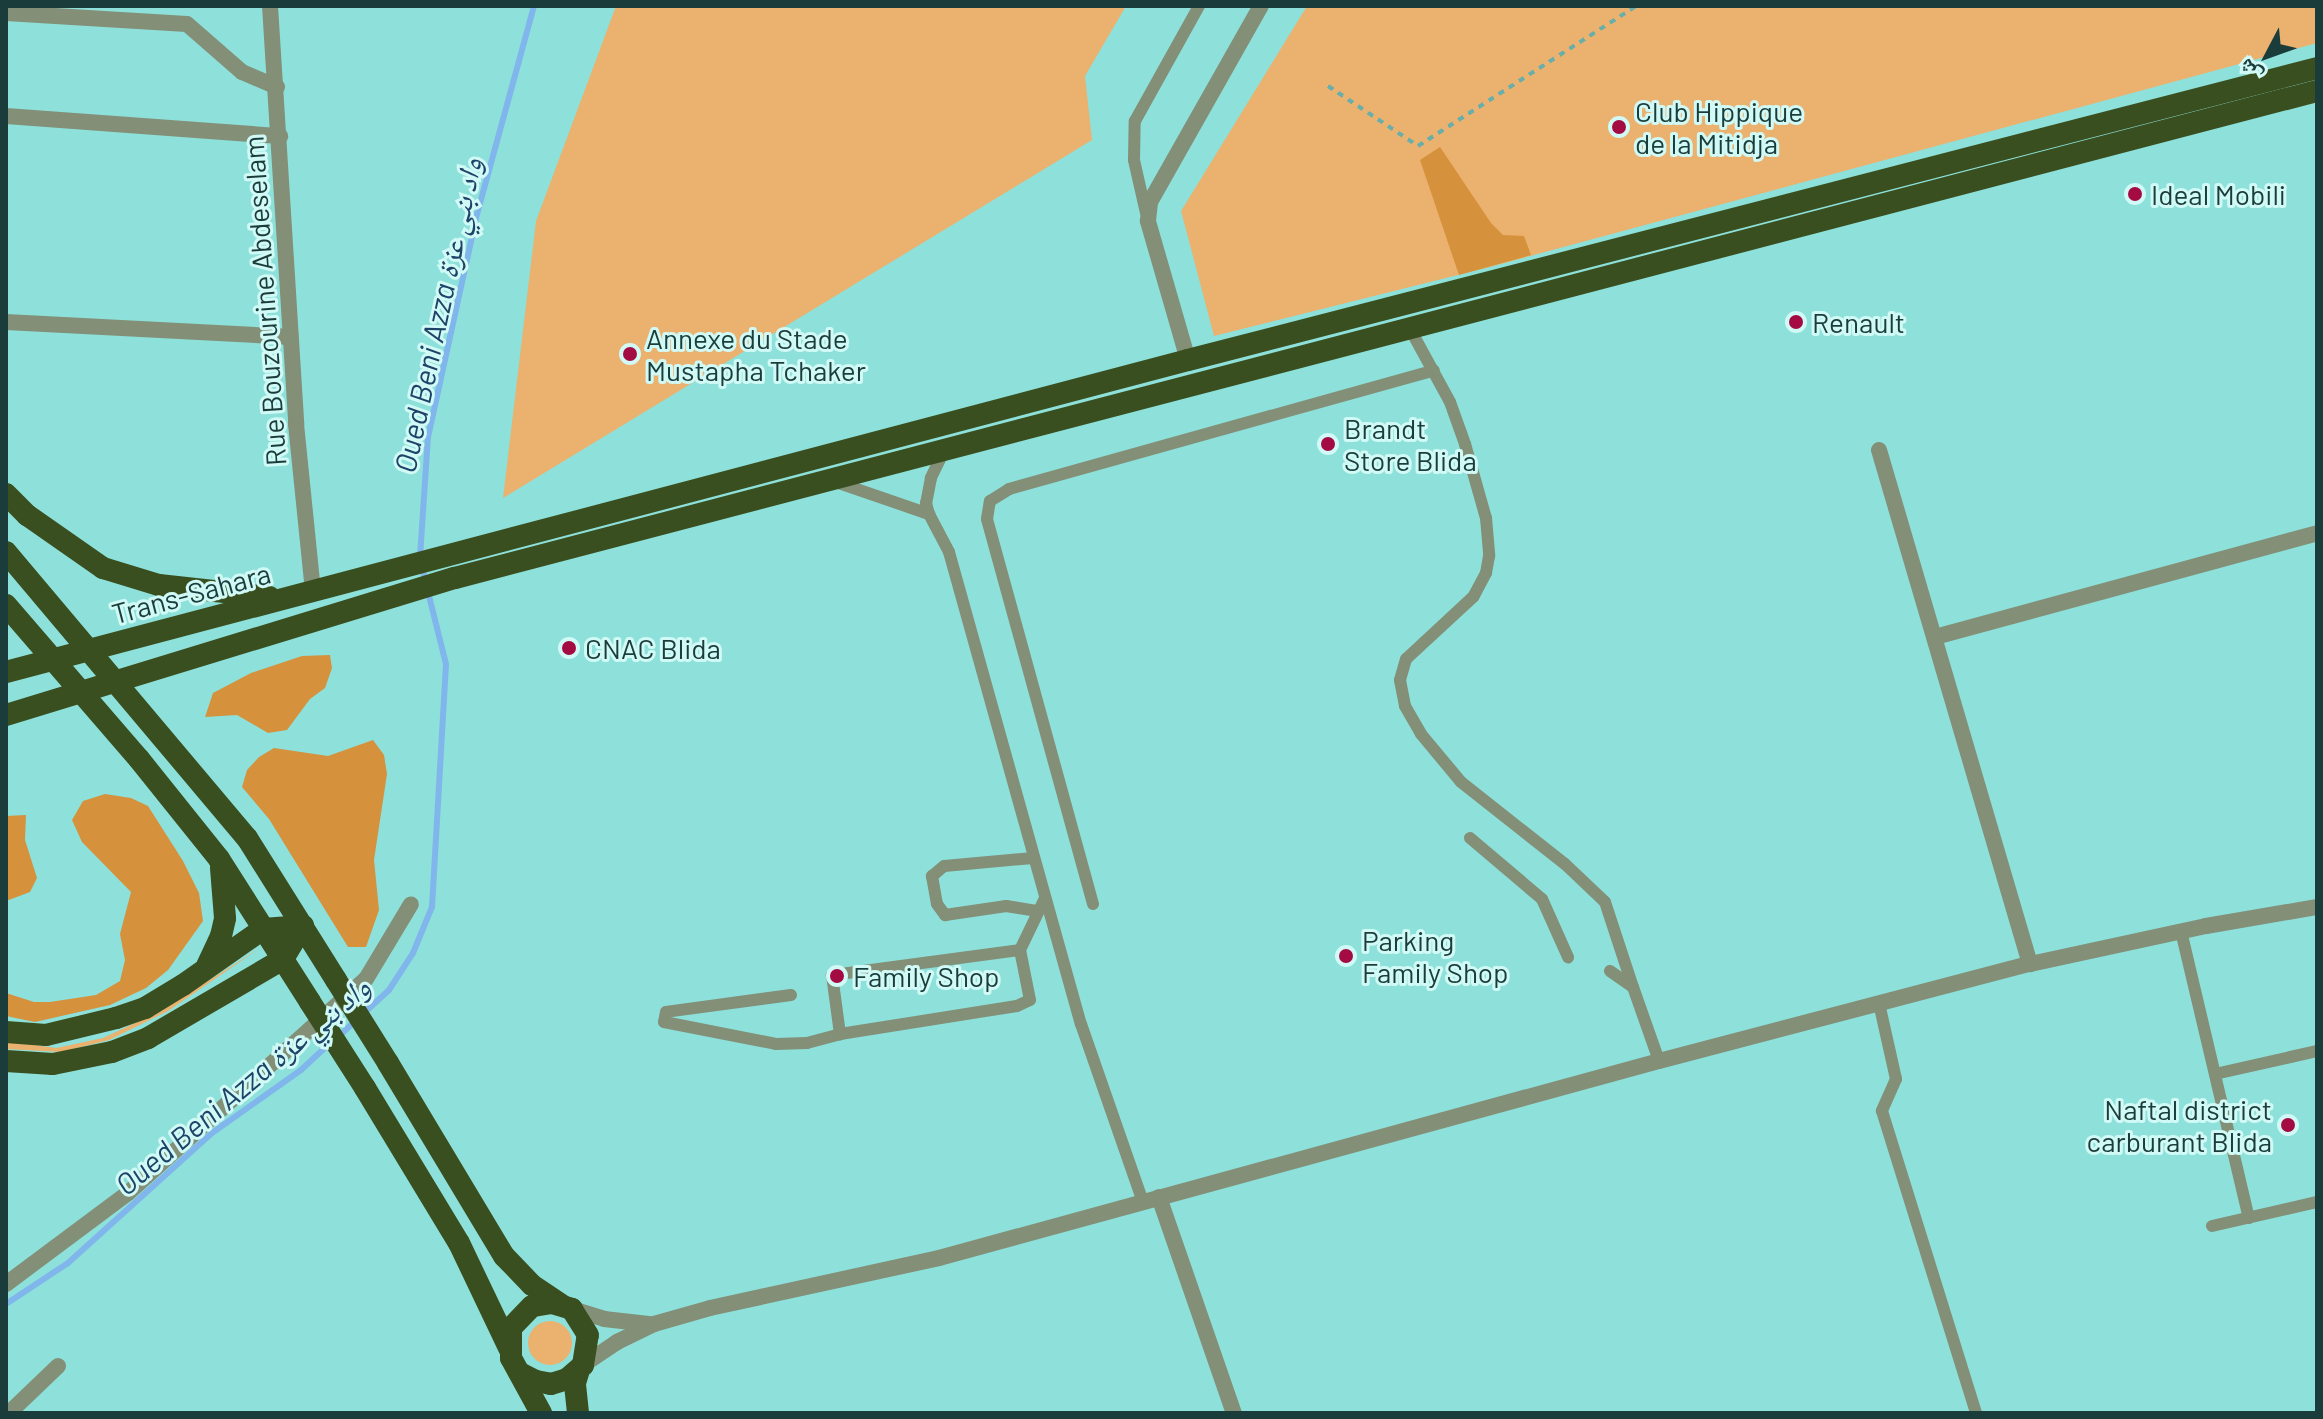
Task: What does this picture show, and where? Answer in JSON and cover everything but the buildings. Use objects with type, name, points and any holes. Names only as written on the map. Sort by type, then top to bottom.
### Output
[{"type":"highway","name":"Trans-Sahara","points":[[6,672],[1188,360],[2317,68]]},
{"type":"highway","points":[[6,715],[455,578],[2317,91]]},
{"type":"highway","points":[[6,494],[27,515],[103,568],[159,585],[286,599]]},
{"type":"highway","points":[[6,552],[247,838],[504,1256],[532,1285],[567,1307],[588,1335],[575,1383],[578,1413]]},
{"type":"highway","points":[[6,605],[139,759],[219,859],[365,1088],[459,1243],[541,1413]]},
{"type":"highway","points":[[6,730],[13,730],[63,699]]},
{"type":"highway","points":[[205,969],[221,936],[225,918],[219,859]]},
{"type":"highway","points":[[6,1032],[46,1035],[93,1026],[145,1008],[263,929],[303,926]]},
{"type":"highway","points":[[6,1061],[53,1064],[128,1046],[148,1038],[283,959],[303,926]]},
{"type":"highway","points":[[509,1348],[511,1328],[523,1311],[542,1303],[567,1307]]},
{"type":"highway","points":[[522,1374],[551,1384],[567,1379],[581,1368]]},
{"type":"street","points":[[180,6],[187,24],[242,72],[277,87]]},
{"type":"street","name":"Rue Bouzourine Abdeselam","points":[[270,6],[291,337],[313,592]]},
{"type":"street","points":[[1188,360],[1148,221],[1158,183],[1261,6]]},
{"type":"street","points":[[6,13],[187,24]]},
{"type":"street","points":[[6,116],[280,136]]},
{"type":"street","points":[[6,322],[291,337]]},
{"type":"street","points":[[1879,450],[2030,964]]},
{"type":"street","points":[[1935,637],[2317,533]]},
{"type":"street","points":[[6,1284],[128,1193],[366,979],[411,904]]},
{"type":"street","points":[[581,1368],[617,1342],[654,1324],[939,1258],[1659,1061],[2030,964],[2181,931],[2317,907]]},
{"type":"street","points":[[1159,1197],[1234,1413]]},
{"type":"street","points":[[567,1307],[621,1322],[654,1324]]},
{"type":"street","points":[[9,1413],[58,1366]]},
{"type":"lane","points":[[1148,221],[1134,160],[1135,121],[1199,6]]},
{"type":"lane","points":[[1409,327],[1434,370],[1465,444],[1486,518],[1489,556],[1486,573],[1473,597],[1406,659],[1400,680],[1405,706],[1439,759],[1461,782],[1565,864],[1605,902],[1659,1061]]},
{"type":"lane","points":[[1093,904],[987,519],[990,501],[1009,489],[1434,370]]},
{"type":"lane","points":[[945,450],[931,478],[926,503],[949,552],[1081,1024],[1143,1202]]},
{"type":"lane","points":[[830,480],[929,514]]},
{"type":"lane","points":[[1470,838],[1542,899],[1568,957]]},
{"type":"lane","points":[[1033,858],[944,866],[932,876],[937,904],[945,915],[1006,906],[1037,911]]},
{"type":"lane","points":[[791,995],[666,1012],[664,1022],[776,1044],[807,1043],[840,1034],[1017,1006],[1030,1000],[1020,950],[1045,898]]},
{"type":"lane","points":[[2181,931],[2249,1218]]},
{"type":"lane","points":[[840,1034],[832,975],[1020,950]]},
{"type":"lane","points":[[1610,971],[1633,987]]},
{"type":"lane","points":[[1879,1003],[1896,1079],[1882,1111],[1976,1413]]},
{"type":"lane","points":[[2215,1074],[2317,1051]]},
{"type":"lane","points":[[2212,1226],[2317,1202]]},
{"type":"path","points":[[1328,86],[1418,146],[1636,6]]},
{"type":"shaded area","name":"Annexe du Stade Mustapha Tchaker","points":[[616,6],[1126,6],[1085,76],[1092,140],[503,498],[536,221]]},
{"type":"shaded area","name":"Club Hippique de la Mitidja","points":[[1307,6],[2317,6],[2317,43],[1486,268],[1214,336],[1181,211]]},
{"type":"shaded area","points":[[1440,147],[1491,223],[1503,235],[1524,236],[1531,255],[1459,275],[1420,160]]},
{"type":"shaded area","points":[[330,655],[332,668],[325,688],[310,699],[287,730],[268,733],[237,715],[205,717],[213,693],[251,673],[302,656]]},
{"type":"shaded area","points":[[373,740],[384,755],[387,774],[374,860],[379,910],[366,947],[348,947],[269,819],[242,787],[247,770],[259,757],[274,748],[328,756]]},
{"type":"shaded area","points":[[105,794],[131,798],[148,806],[199,893],[203,921],[168,970],[146,988],[110,1005],[35,1022],[6,1016],[6,993],[34,1002],[50,1002],[96,995],[120,981],[125,960],[120,934],[131,892],[82,842],[72,820],[83,801]]},
{"type":"shaded area","points":[[26,815],[25,840],[37,878],[30,892],[6,901],[6,816]]},
{"type":"shaded area","points":[[260,948],[168,1011],[109,1040],[61,1052],[6,1049],[6,1041],[56,1048],[103,1038],[159,1012]]},
{"type":"shaded area","points":[[550,1321],[566,1327],[572,1343],[566,1359],[550,1365],[534,1359],[528,1343],[534,1327]]},
{"type":"waterway","name":"Oued Beni Azza واد بني عزة","points":[[420,557],[428,437],[476,218],[534,6]]},
{"type":"waterway","name":"Oued Beni Azza واد بني عزة","points":[[339,1036],[389,990],[413,953],[432,907],[446,664],[422,568]]},
{"type":"waterway","name":"Oued Beni Azza واد بني عزة","points":[[6,1304],[68,1263],[212,1133],[301,1070],[330,1043]]},
{"type":"place","name":"Club Hippique de la Mitidja","points":[[1619,127]]},
{"type":"place","name":"Ideal Mobili","points":[[2135,194]]},
{"type":"place","name":"Renault","points":[[1796,322]]},
{"type":"place","name":"Annexe du Stade Mustapha Tchaker","points":[[630,354]]},
{"type":"place","name":"Brandt Store Blida","points":[[1328,444]]},
{"type":"place","name":"CNAC Blida","points":[[569,648]]},
{"type":"place","name":"Parking Family Shop","points":[[1346,956]]},
{"type":"place","name":"Family Shop","points":[[837,976]]},
{"type":"place","name":"Naftal district carburant Blida","points":[[2288,1125]]}]
